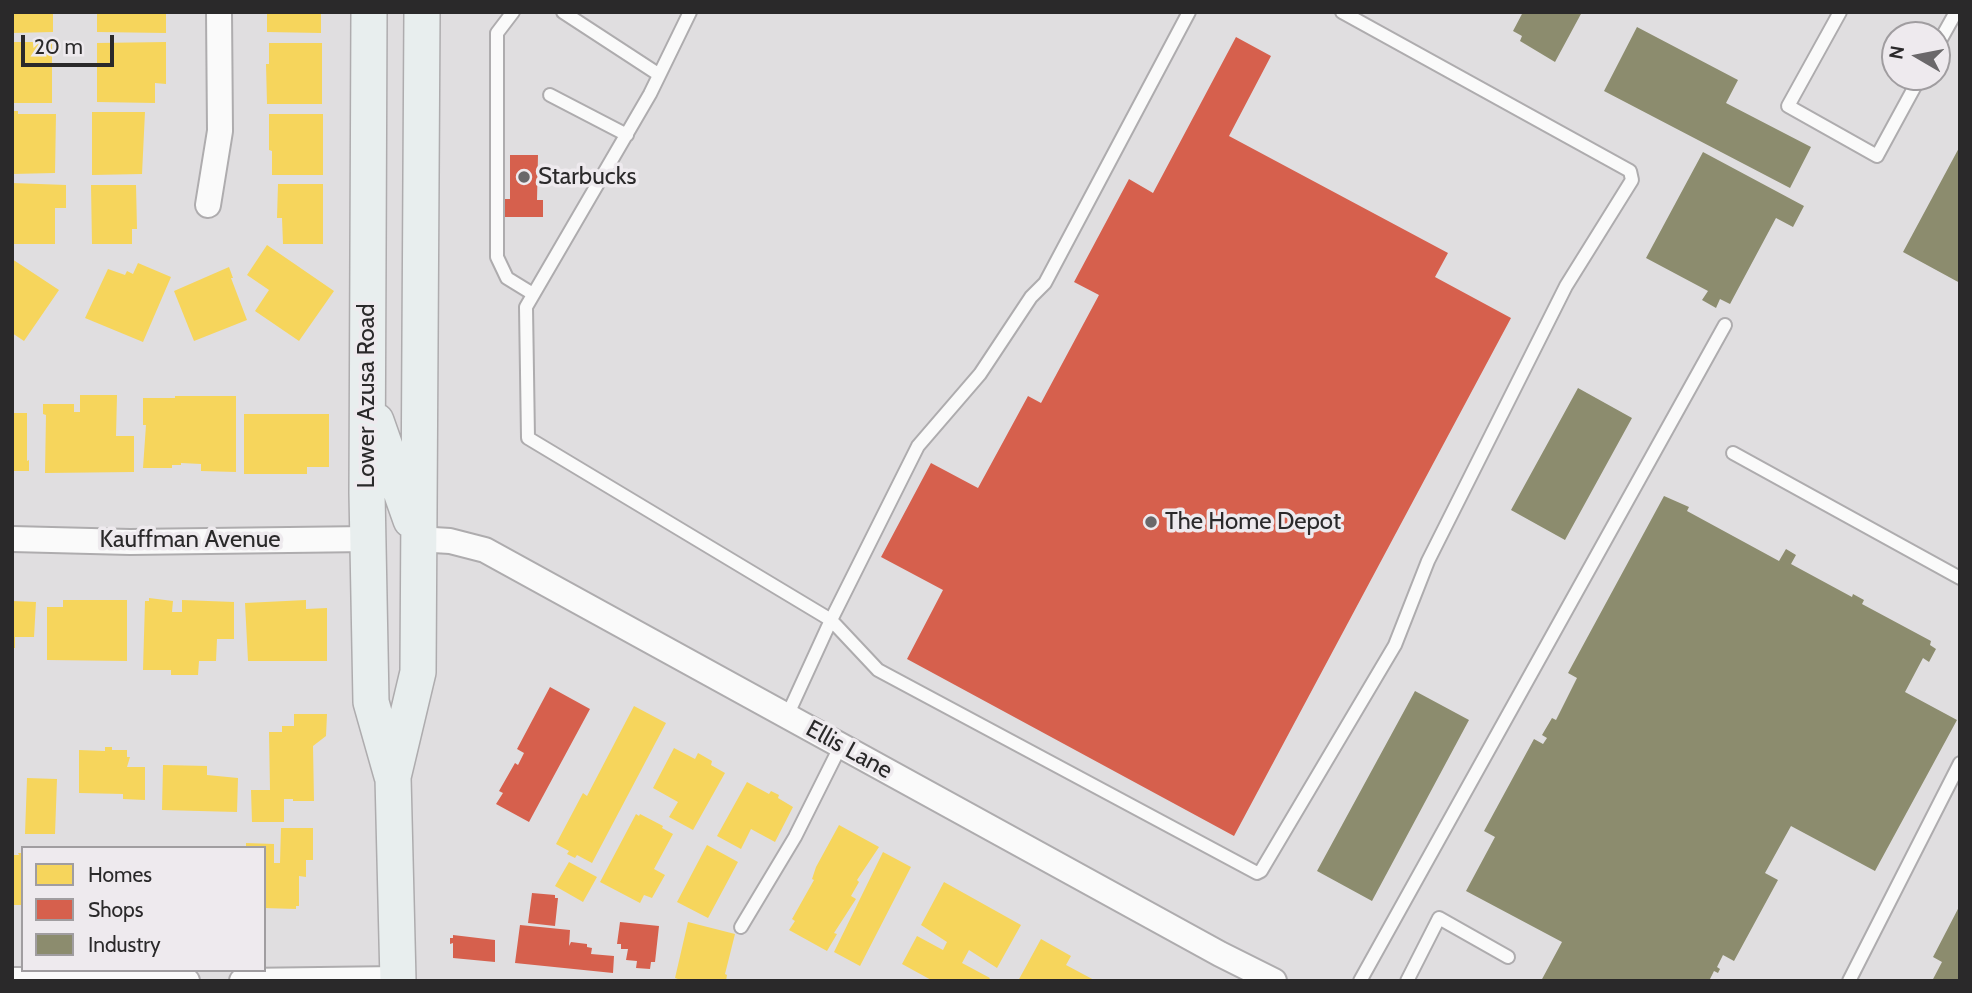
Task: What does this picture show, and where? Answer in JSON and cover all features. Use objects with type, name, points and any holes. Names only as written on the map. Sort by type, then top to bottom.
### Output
[{"type":"main road","name":"Lower Azusa Road","points":[[369,12],[367,394],[371,702],[393,777]]},
{"type":"main road","name":"Lower Azusa Road","points":[[398,980],[393,777],[418,672],[422,12]]},
{"type":"main road","points":[[367,394],[417,539],[369,629]]},
{"type":"street","points":[[208,205],[220,131],[219,12]]},
{"type":"street","name":"Kauffman Avenue","points":[[12,539],[130,542],[368,539]]},
{"type":"street","name":"Ellis Lane","points":[[417,539],[450,541],[485,550],[1220,954],[1274,981]]},
{"type":"street","points":[[12,980],[187,981]]},
{"type":"street","points":[[242,981],[398,980]]},
{"type":"lane","points":[[513,12],[497,33],[497,257],[507,278],[533,295]]},
{"type":"lane","points":[[563,12],[658,74]]},
{"type":"lane","points":[[690,12],[650,94],[526,307],[528,438],[831,620],[878,670],[1253,872],[1261,871],[1395,646],[1428,561],[1566,286],[1632,180],[1630,171],[1342,12]]},
{"type":"lane","points":[[787,716],[831,620],[918,446],[980,374],[1031,297],[1045,283],[1189,12]]},
{"type":"lane","points":[[1840,12],[1788,106],[1877,156],[1912,91]]},
{"type":"lane","points":[[550,95],[626,135]]},
{"type":"lane","points":[[1360,981],[1725,325]]},
{"type":"lane","points":[[1733,453],[1960,578]]},
{"type":"lane","points":[[741,927],[795,837],[841,745]]},
{"type":"lane","points":[[1849,981],[1960,763]]},
{"type":"lane","points":[[1407,981],[1439,918],[1508,957]]},
{"type":"building: Homes","points":[[12,12],[53,12],[53,32],[12,33]]},
{"type":"building: Homes","points":[[97,12],[166,12],[166,33],[97,32]]},
{"type":"building: Homes","points":[[267,12],[321,12],[321,33],[267,32]]},
{"type":"building: Homes","points":[[12,42],[52,42],[52,103],[12,103]]},
{"type":"building: Homes","points":[[166,42],[166,84],[155,83],[155,103],[97,102],[97,43]]},
{"type":"building: Homes","points":[[269,43],[322,43],[322,104],[267,104],[266,64],[269,64]]},
{"type":"building: Homes","points":[[12,111],[18,111],[18,114],[56,114],[55,173],[12,174]]},
{"type":"building: Homes","points":[[92,112],[145,112],[142,174],[92,175]]},
{"type":"building: Homes","points":[[269,114],[323,114],[323,175],[272,175]]},
{"type":"building: Homes","points":[[12,183],[66,185],[66,208],[55,208],[55,244],[12,244]]},
{"type":"building: Homes","points":[[278,184],[323,184],[323,244],[283,244],[282,218],[277,218]]},
{"type":"building: Homes","points":[[91,185],[136,185],[137,229],[132,229],[132,244],[92,244]]},
{"type":"building: Homes","points":[[267,245],[334,291],[299,341],[255,311],[269,290],[247,275]]},
{"type":"building: Homes","points":[[12,259],[59,290],[24,341],[12,333]]},
{"type":"building: Homes","points":[[138,263],[171,277],[143,342],[85,318],[108,269],[125,275],[127,271],[133,274]]},
{"type":"building: Homes","points":[[229,267],[247,320],[194,341],[174,291]]},
{"type":"building: Homes","points":[[80,395],[117,395],[116,436],[134,436],[134,472],[45,473],[46,415],[43,414],[43,404],[74,404],[74,412],[80,412]]},
{"type":"building: Homes","points":[[236,396],[236,472],[201,471],[201,464],[181,463],[172,465],[172,468],[143,468],[146,425],[143,425],[143,398]]},
{"type":"building: Homes","points":[[12,413],[27,413],[29,471],[12,471]]},
{"type":"building: Homes","points":[[244,414],[329,414],[329,467],[307,467],[307,474],[244,474]]},
{"type":"building: Homes","points":[[149,598],[173,601],[172,612],[182,612],[182,600],[234,602],[234,639],[217,639],[216,661],[199,661],[198,675],[171,675],[171,670],[143,670],[145,601],[149,601]]},
{"type":"building: Homes","points":[[63,600],[127,600],[127,661],[47,660],[47,607],[63,607]]},
{"type":"building: Homes","points":[[306,600],[306,609],[327,608],[327,661],[248,661],[245,603]]},
{"type":"building: Homes","points":[[12,601],[36,602],[34,637],[15,637],[15,648],[12,648]]},
{"type":"building: Homes","points":[[634,706],[666,723],[592,863],[577,855],[575,858],[556,844],[583,793],[587,796]]},
{"type":"building: Homes","points":[[294,714],[327,714],[326,736],[313,746],[314,801],[284,799],[284,822],[252,822],[251,790],[270,790],[269,732],[282,732],[282,726],[294,726]]},
{"type":"building: Homes","points":[[105,747],[127,750],[127,757],[130,757],[127,767],[145,767],[145,800],[123,799],[123,794],[79,793],[79,750],[105,751]]},
{"type":"building: Homes","points":[[674,748],[695,759],[698,753],[725,773],[693,830],[669,817],[678,802],[653,788]]},
{"type":"building: Homes","points":[[163,765],[207,766],[207,775],[238,778],[237,812],[162,810]]},
{"type":"building: Homes","points":[[27,778],[57,779],[55,834],[25,834]]},
{"type":"building: Homes","points":[[747,782],[769,794],[771,791],[779,795],[778,798],[793,807],[775,842],[751,829],[741,849],[717,836]]},
{"type":"building: Homes","points":[[636,814],[663,826],[662,828],[673,834],[654,869],[665,875],[652,898],[644,895],[640,903],[600,882]]},
{"type":"building: Homes","points":[[839,825],[879,847],[857,880],[859,882],[851,896],[856,899],[834,933],[837,934],[827,951],[789,930],[795,921],[792,919],[814,880],[812,879],[816,867]]},
{"type":"building: Homes","points":[[281,828],[313,828],[313,860],[306,860],[306,877],[299,876],[299,906],[296,906],[296,909],[266,908],[266,846],[246,846],[246,843],[274,844],[274,863],[280,863]]},
{"type":"building: Homes","points":[[707,845],[738,862],[708,918],[677,902]]},
{"type":"building: Homes","points":[[883,852],[911,867],[860,966],[834,952]]},
{"type":"building: Homes","points":[[18,853],[21,853],[21,905],[12,905],[12,855],[19,855]]},
{"type":"building: Homes","points":[[569,862],[597,877],[583,902],[555,886]]},
{"type":"building: Homes","points":[[944,882],[1021,925],[997,968],[969,950],[962,963],[990,978],[988,981],[933,981],[902,964],[917,936],[943,950],[947,942],[921,925]]},
{"type":"building: Homes","points":[[688,922],[735,934],[725,974],[726,981],[683,981],[675,978]]},
{"type":"building: Homes","points":[[1041,939],[1071,956],[1066,965],[1096,981],[1018,981]]},
{"type":"building: Shops","name":"The Home Depot","points":[[1236,37],[1271,56],[1229,136],[1448,253],[1435,277],[1511,318],[1234,836],[907,659],[943,590],[881,557],[931,463],[978,488],[1028,396],[1041,403],[1099,295],[1074,282],[1129,179],[1153,193]]},
{"type":"building: Shops","name":"Starbucks","points":[[510,155],[538,155],[537,200],[543,200],[543,217],[503,217],[503,199],[510,199]]},
{"type":"building: Shops","points":[[550,687],[590,709],[529,822],[496,804],[503,793],[499,791],[524,753],[517,749]]},
{"type":"building: Shops","points":[[532,893],[555,895],[555,898],[558,898],[555,926],[528,923]]},
{"type":"building: Shops","points":[[620,922],[659,926],[655,962],[651,962],[650,969],[636,968],[637,961],[626,960],[628,949],[621,949],[621,944],[617,944]]},
{"type":"building: Shops","points":[[520,925],[570,930],[569,946],[571,942],[587,944],[587,947],[592,948],[591,954],[614,956],[613,973],[515,963]]},
{"type":"building: Shops","points":[[453,935],[495,940],[495,962],[453,958],[453,943],[450,944],[450,938],[453,938]]},
{"type":"building: Industry","points":[[1523,12],[1582,12],[1555,62],[1520,41],[1522,36],[1513,31]]},
{"type":"building: Industry","points":[[1637,27],[1738,80],[1726,103],[1811,147],[1790,188],[1604,91]]},
{"type":"building: Industry","points":[[1960,146],[1960,283],[1903,252]]},
{"type":"building: Industry","points":[[1703,152],[1804,206],[1793,227],[1776,218],[1730,304],[1720,299],[1716,308],[1702,300],[1708,291],[1646,258]]},
{"type":"building: Industry","points":[[1578,388],[1632,418],[1565,540],[1511,510]]},
{"type":"building: Industry","points":[[1664,496],[1689,507],[1687,511],[1779,561],[1786,549],[1796,555],[1791,564],[1852,597],[1853,594],[1864,600],[1862,604],[1931,641],[1930,645],[1936,649],[1929,662],[1923,658],[1905,692],[1957,720],[1875,871],[1791,826],[1765,873],[1778,880],[1734,961],[1723,955],[1717,967],[1720,969],[1718,973],[1714,971],[1709,981],[1541,981],[1562,942],[1466,891],[1495,837],[1484,831],[1534,739],[1543,744],[1547,738],[1542,735],[1552,718],[1556,720],[1577,678],[1568,673]]},
{"type":"building: Industry","points":[[1415,691],[1469,720],[1372,901],[1317,871]]},
{"type":"building: Industry","points":[[1960,905],[1960,981],[1932,981],[1942,962],[1933,957]]},
{"type":"place","name":"Starbucks","points":[[524,177]]},
{"type":"place","name":"The Home Depot","points":[[1151,522]]}]
